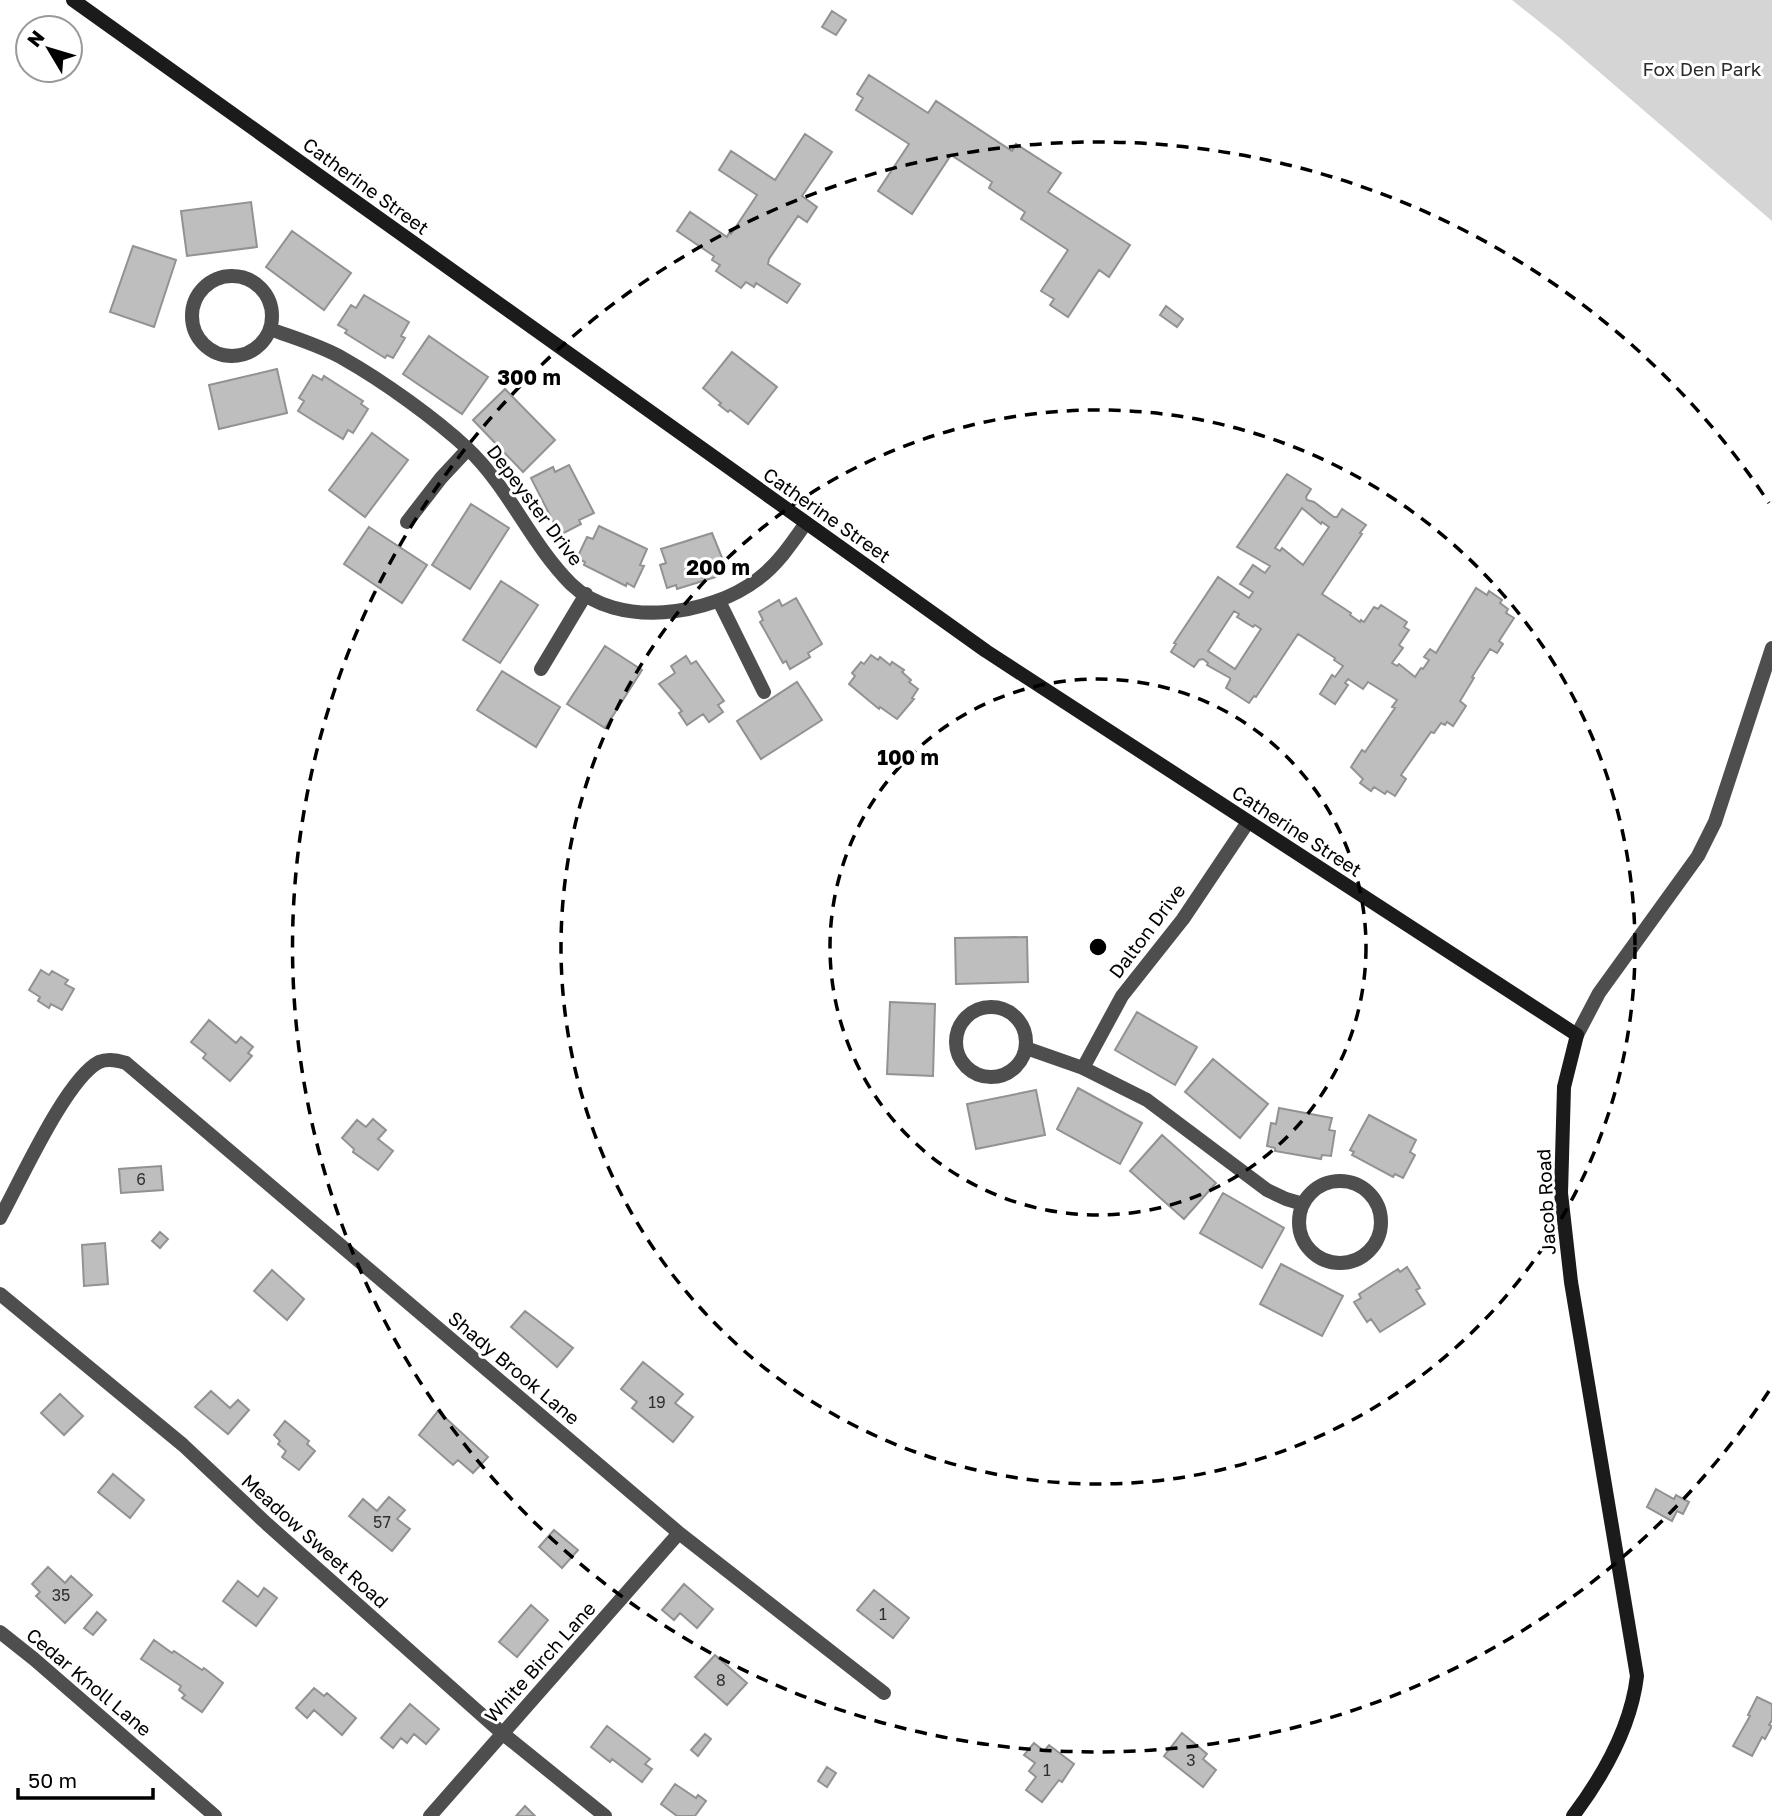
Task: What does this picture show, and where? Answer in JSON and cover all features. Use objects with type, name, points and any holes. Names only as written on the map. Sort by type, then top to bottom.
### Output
[{"type":"street","name":"Catherine Street","points":[[73,0],[986,651],[1577,1035]]},
{"type":"street","points":[[229,275],[245,277],[259,285],[268,298],[272,313],[270,329],[262,342],[250,352],[234,356],[219,354],[205,346],[196,334],[192,318],[194,303],[202,289],[214,279],[229,275]]},
{"type":"street","name":"Depeyster Drive","points":[[270,329],[342,358],[417,408],[468,449],[500,484],[541,550],[573,586],[609,608],[645,613],[701,607],[719,601],[759,579],[780,559],[806,523]]},
{"type":"street","points":[[407,522],[441,478],[468,449]]},
{"type":"street","points":[[541,669],[586,594]]},
{"type":"street","points":[[719,601],[764,692]]},
{"type":"street","name":"Jacob Road","points":[[1573,1816],[1606,1765],[1634,1700],[1637,1676],[1571,1282],[1561,1194],[1564,1087],[1577,1035],[1599,993],[1698,856],[1715,822],[1772,648]]},
{"type":"street","name":"Dalton Drive","points":[[1083,1068],[1122,996],[1183,919],[1248,822]]},
{"type":"street","points":[[991,1006],[1005,1009],[1016,1017],[1024,1028],[1026,1048],[1016,1067],[1005,1075],[992,1077],[978,1074],[966,1067],[956,1042],[959,1028],[966,1017],[978,1009],[991,1006]]},
{"type":"street","points":[[1026,1048],[1083,1068],[1147,1100],[1267,1190],[1303,1204]]},
{"type":"street","name":"Shady Brook Lane","points":[[0,1218],[67,1095],[83,1073],[101,1061],[113,1059],[126,1063],[679,1533],[884,1693]]},
{"type":"street","points":[[1343,1181],[1358,1185],[1371,1194],[1379,1208],[1381,1224],[1377,1240],[1368,1253],[1353,1261],[1338,1263],[1322,1259],[1309,1249],[1301,1235],[1299,1219],[1303,1204],[1313,1191],[1327,1183],[1343,1181]]},
{"type":"street","name":"Meadow Sweet Road","points":[[0,1294],[183,1445],[267,1524],[502,1733],[605,1816]]},
{"type":"street","name":"White Birch Lane","points":[[430,1816],[679,1533]]},
{"type":"street","name":"Cedar Knoll Lane","points":[[0,1632],[215,1816]]},
{"type":"green space","name":"Fox Den Park","points":[[1512,0],[1772,0],[1772,221],[1561,39]]},
{"type":"building","points":[[832,11],[846,20],[836,35],[822,27]]},
{"type":"building","points":[[869,75],[928,113],[936,101],[1012,151],[1016,144],[1061,173],[1048,192],[1130,245],[1109,277],[1099,270],[1068,317],[1050,305],[1054,299],[1041,291],[1068,250],[1021,219],[1025,212],[989,188],[992,182],[951,155],[912,214],[878,191],[909,144],[856,110],[863,98],[857,94]]},
{"type":"building","points":[[805,134],[832,152],[802,196],[817,207],[807,222],[798,216],[769,259],[768,264],[800,284],[787,303],[756,283],[754,287],[746,282],[741,288],[716,271],[720,265],[712,260],[714,256],[677,231],[690,212],[727,237],[731,234],[757,195],[719,170],[731,151],[775,180]]},
{"type":"building","points":[[251,202],[257,247],[187,256],[181,211]]},
{"type":"building","points":[[292,231],[351,273],[324,310],[266,267]]},
{"type":"building","points":[[133,246],[176,260],[154,327],[110,312]]},
{"type":"building","points":[[364,295],[409,322],[401,336],[405,338],[393,358],[387,355],[385,358],[345,333],[347,330],[338,325],[351,305],[356,308]]},
{"type":"building","points":[[1166,306],[1183,319],[1177,327],[1160,315]]},
{"type":"building","points":[[429,336],[488,377],[462,414],[403,374]]},
{"type":"building","points":[[732,352],[777,387],[748,424],[719,405],[721,403],[703,388]]},
{"type":"building","points":[[277,369],[287,413],[219,429],[209,385]]},
{"type":"building","points":[[313,375],[322,380],[324,376],[363,401],[361,404],[368,409],[353,433],[348,430],[343,439],[298,411],[304,401],[299,398]]},
{"type":"building","points":[[505,389],[555,440],[523,472],[473,420]]},
{"type":"building","points":[[372,433],[408,460],[365,517],[329,490]]},
{"type":"building","points":[[569,465],[594,513],[579,520],[581,524],[560,535],[531,478],[553,467],[555,472]]},
{"type":"building","points":[[1287,474],[1311,489],[1307,500],[1334,517],[1337,517],[1342,509],[1366,525],[1322,594],[1360,622],[1364,622],[1374,607],[1378,609],[1381,605],[1407,622],[1404,627],[1409,630],[1399,645],[1403,648],[1392,663],[1397,666],[1399,664],[1415,677],[1429,660],[1424,657],[1430,649],[1436,653],[1476,588],[1487,595],[1489,591],[1502,600],[1500,603],[1508,609],[1506,613],[1514,618],[1499,641],[1503,644],[1497,653],[1490,649],[1472,677],[1474,678],[1460,701],[1466,706],[1453,726],[1447,722],[1445,725],[1441,723],[1434,733],[1431,732],[1401,775],[1406,779],[1395,796],[1387,791],[1385,794],[1374,787],[1371,791],[1360,783],[1363,779],[1351,767],[1362,750],[1365,752],[1395,708],[1392,707],[1397,700],[1368,682],[1363,689],[1348,679],[1345,683],[1348,685],[1335,704],[1320,694],[1332,675],[1335,677],[1343,666],[1298,634],[1256,697],[1249,703],[1226,688],[1230,678],[1207,665],[1203,659],[1194,667],[1171,652],[1176,644],[1174,643],[1218,577],[1249,598],[1253,592],[1240,584],[1253,565],[1265,573],[1270,566],[1237,547]],"holes":[[[1302,508],[1321,524],[1322,522],[1329,527],[1303,565],[1282,548],[1280,551],[1275,548]],[[1234,611],[1239,614],[1237,617],[1261,629],[1235,669],[1208,651]]]},
{"type":"building","points":[[471,504],[509,528],[470,589],[432,565]]},
{"type":"building","points":[[599,526],[647,549],[640,565],[644,566],[634,587],[627,583],[626,586],[584,565],[585,562],[577,558],[587,537],[593,539]]},
{"type":"building","points":[[369,527],[427,565],[402,603],[344,564]]},
{"type":"building","points":[[712,533],[727,570],[721,572],[722,575],[677,589],[676,585],[667,588],[660,565],[666,563],[661,549]]},
{"type":"building","points":[[501,581],[538,605],[500,663],[463,640]]},
{"type":"building","points":[[796,598],[822,644],[808,653],[810,657],[790,669],[786,661],[783,663],[760,622],[763,620],[759,612],[779,600],[782,606]]},
{"type":"building","points":[[605,646],[642,670],[605,728],[567,704]]},
{"type":"building","points":[[871,655],[878,660],[880,657],[890,665],[892,662],[904,670],[902,672],[911,680],[909,682],[918,689],[912,698],[914,699],[897,719],[880,707],[879,709],[849,684],[855,676],[852,673]]},
{"type":"building","points":[[686,656],[691,664],[696,661],[724,701],[718,705],[723,712],[709,722],[703,714],[687,725],[679,713],[682,711],[659,684],[675,673],[671,666]]},
{"type":"building","points":[[502,671],[560,707],[536,747],[477,710]]},
{"type":"building","points":[[797,682],[822,720],[761,759],[737,721]]},
{"type":"building","points":[[1027,937],[1028,982],[956,984],[955,938]]},
{"type":"building","points":[[41,970],[49,975],[52,971],[68,980],[65,984],[74,989],[62,1010],[51,1004],[49,1008],[38,1001],[40,997],[29,990]]},
{"type":"building","points":[[890,1002],[935,1004],[933,1076],[887,1074]]},
{"type":"building","points":[[1137,1012],[1197,1047],[1175,1085],[1115,1050]]},
{"type":"building","points":[[209,1020],[236,1043],[241,1037],[253,1047],[248,1053],[252,1056],[230,1081],[203,1058],[206,1054],[191,1042]]},
{"type":"building","points":[[1213,1059],[1268,1104],[1240,1138],[1185,1092]]},
{"type":"building","points":[[1078,1088],[1142,1123],[1120,1164],[1057,1129]]},
{"type":"building","points":[[1036,1090],[1045,1135],[976,1149],[967,1104]]},
{"type":"building","points":[[1279,1108],[1332,1118],[1329,1130],[1335,1131],[1331,1156],[1322,1155],[1321,1159],[1275,1151],[1275,1148],[1267,1146],[1271,1123],[1276,1124]]},
{"type":"building","points":[[1369,1115],[1416,1140],[1410,1152],[1415,1155],[1403,1178],[1395,1174],[1393,1177],[1352,1155],[1354,1152],[1350,1150]]},
{"type":"building","points":[[373,1119],[386,1130],[378,1139],[393,1151],[378,1170],[353,1152],[354,1149],[342,1138],[357,1120],[366,1127]]},
{"type":"building","points":[[1162,1135],[1216,1183],[1184,1219],[1130,1171]]},
{"type":"building","points":[[161,1166],[163,1190],[121,1193],[119,1169]]},
{"type":"building","points":[[1223,1193],[1284,1228],[1262,1268],[1200,1233]]},
{"type":"building","points":[[160,1232],[168,1239],[160,1248],[152,1241]]},
{"type":"building","points":[[105,1243],[108,1284],[84,1286],[82,1245]]},
{"type":"building","points":[[1281,1264],[1343,1296],[1322,1336],[1260,1304]]},
{"type":"building","points":[[1407,1267],[1420,1288],[1416,1290],[1425,1304],[1380,1332],[1371,1319],[1367,1322],[1354,1302],[1361,1298],[1359,1294],[1398,1269],[1400,1272]]},
{"type":"building","points":[[272,1270],[304,1299],[287,1320],[254,1291]]},
{"type":"building","points":[[525,1311],[573,1348],[557,1367],[511,1327]]},
{"type":"building","points":[[643,1362],[683,1394],[675,1403],[693,1417],[673,1442],[632,1408],[637,1402],[621,1389]]},
{"type":"building","points":[[211,1391],[230,1408],[238,1400],[249,1410],[228,1434],[195,1407]]},
{"type":"building","points":[[60,1394],[83,1416],[64,1435],[41,1413]]},
{"type":"building","points":[[438,1411],[488,1457],[473,1473],[458,1460],[453,1465],[419,1435]]},
{"type":"building","points":[[285,1421],[309,1441],[307,1444],[315,1451],[299,1470],[282,1457],[286,1451],[278,1444],[280,1441],[274,1435]]},
{"type":"building","points":[[113,1474],[144,1500],[130,1518],[98,1492]]},
{"type":"building","points":[[1656,1489],[1674,1499],[1676,1495],[1689,1502],[1683,1514],[1677,1511],[1672,1521],[1647,1507]]},
{"type":"building","points":[[389,1497],[405,1510],[397,1519],[410,1529],[392,1551],[349,1516],[363,1499],[377,1511]]},
{"type":"building","points":[[554,1530],[578,1550],[562,1568],[539,1547]]},
{"type":"building","points":[[48,1567],[65,1583],[71,1576],[92,1595],[65,1623],[36,1596],[40,1592],[32,1584]]},
{"type":"building","points":[[238,1581],[258,1597],[264,1588],[277,1598],[256,1626],[223,1601]]},
{"type":"building","points":[[684,1584],[713,1609],[697,1628],[680,1613],[674,1620],[662,1610]]},
{"type":"building","points":[[874,1590],[909,1618],[893,1638],[857,1610]]},
{"type":"building","points":[[531,1605],[548,1620],[517,1657],[499,1642]]},
{"type":"building","points":[[97,1612],[106,1620],[93,1635],[84,1628]]},
{"type":"building","points":[[154,1640],[202,1670],[204,1668],[223,1683],[202,1712],[182,1698],[185,1695],[179,1690],[181,1686],[141,1659]]},
{"type":"building","points":[[715,1655],[747,1683],[727,1705],[695,1677]]},
{"type":"building","points":[[314,1688],[324,1696],[327,1693],[356,1718],[342,1735],[314,1710],[307,1718],[296,1708]]},
{"type":"building","points":[[1757,1697],[1772,1704],[1772,1720],[1769,1725],[1772,1726],[1765,1739],[1762,1737],[1752,1756],[1733,1746]]},
{"type":"building","points":[[410,1704],[439,1729],[426,1744],[414,1734],[407,1743],[401,1738],[393,1748],[381,1738]]},
{"type":"building","points":[[607,1726],[650,1759],[645,1764],[652,1769],[642,1782],[591,1747]]},
{"type":"building","points":[[1182,1733],[1207,1754],[1203,1759],[1216,1770],[1203,1787],[1164,1756]]},
{"type":"building","points":[[705,1734],[711,1739],[698,1756],[691,1750]]},
{"type":"building","points":[[1034,1743],[1044,1751],[1049,1745],[1074,1764],[1062,1782],[1059,1780],[1042,1802],[1026,1790],[1036,1777],[1029,1771],[1035,1763],[1024,1755]]},
{"type":"building","points":[[827,1767],[836,1773],[827,1787],[818,1781]]},
{"type":"building","points":[[675,1784],[696,1798],[698,1795],[706,1801],[695,1816],[677,1816],[661,1804]]},
{"type":"building","points":[[525,1806],[535,1816],[516,1816]]}]
